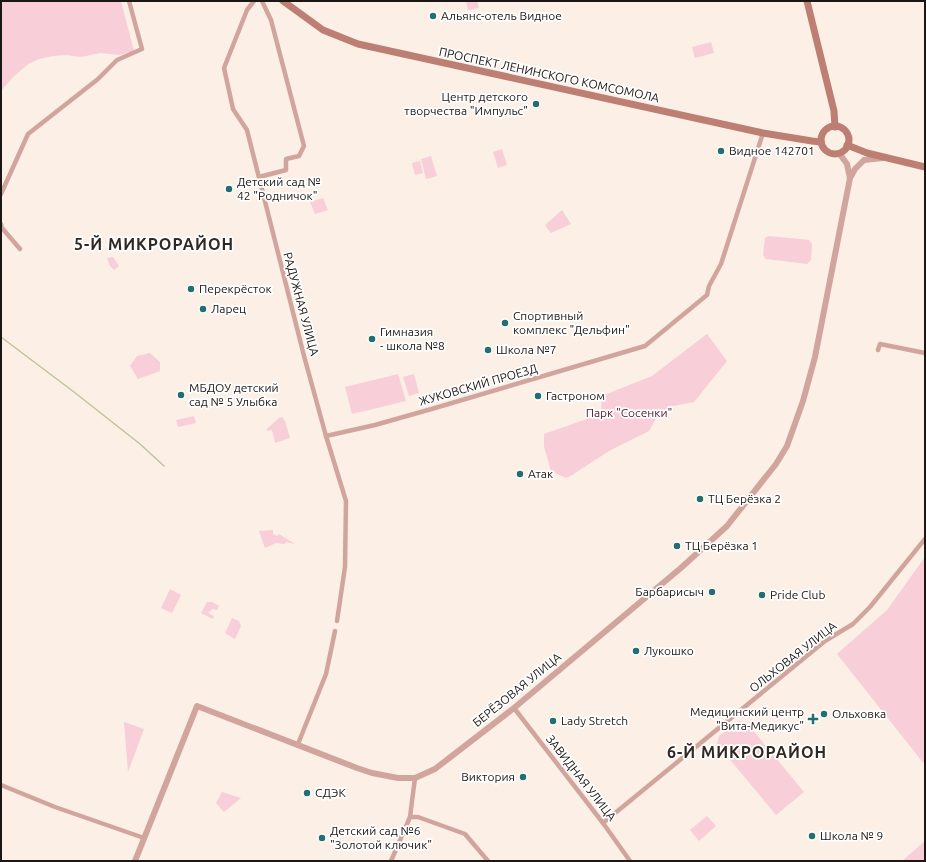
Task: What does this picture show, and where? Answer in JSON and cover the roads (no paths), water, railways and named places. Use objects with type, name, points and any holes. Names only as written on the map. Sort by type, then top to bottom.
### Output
[{"type":"main road","name":"ПРОСПЕКТ ЛЕНИНСКОГО КОМСОМОЛА","points":[[283,1],[323,30],[358,44],[762,133],[821,142]]},
{"type":"main road","points":[[807,1],[834,111],[835,126]]},
{"type":"main road","points":[[835,126],[839,127],[846,133],[848,141],[843,151],[833,154],[822,146],[821,138],[828,128],[835,126]]},
{"type":"main road","points":[[847,145],[854,149],[925,167]]},
{"type":"street","points":[[1,194],[28,134],[98,79],[117,60],[142,49],[129,1]]},
{"type":"street","name":"РАДУЖНАЯ УЛИЦА","points":[[254,1],[247,10],[224,68],[233,109],[247,130],[326,436],[346,501],[345,567],[337,621]]},
{"type":"street","points":[[259,177],[286,170],[286,159],[299,156],[304,146],[271,20],[262,1]]},
{"type":"street","name":"ЖУКОВСКИЙ ПРОЕЗД","points":[[326,436],[375,425],[451,404],[645,346],[708,294],[709,286],[721,264],[762,133]]},
{"type":"street","points":[[839,153],[847,164],[850,178]]},
{"type":"street","points":[[850,178],[855,169],[864,160],[886,158]]},
{"type":"street","name":"БЕРЁЗОВАЯ УЛИЦА","points":[[144,838],[197,706],[372,773],[398,778],[415,778],[435,768],[514,708],[682,567],[722,531],[776,464],[787,446],[803,401],[815,357],[850,178]]},
{"type":"street","points":[[1,224],[2,228],[20,249]]},
{"type":"street","points":[[878,350],[880,344],[925,353]]},
{"type":"street","name":"ОЛЬХОВАЯ УЛИЦА","points":[[604,823],[825,641],[853,624],[870,607],[925,539]]},
{"type":"street","points":[[298,744],[326,674],[335,631]]},
{"type":"street","name":"ЗАВИДНАЯ УЛИЦА","points":[[514,708],[604,823],[630,861]]},
{"type":"street","points":[[391,861],[410,817],[415,778]]},
{"type":"street","points":[[1,785],[55,807],[144,838],[136,861]]},
{"type":"street","points":[[410,817],[418,817],[465,834],[488,861]]},
{"type":"waterway","points":[[1,337],[140,444],[164,466]]},
{"type":"place","name":"Альянс-отель Видное","points":[[433,16]]},
{"type":"place","name":"Центр детского творчества \"Импульс\"","points":[[536,104]]},
{"type":"place","name":"Видное 142701","points":[[721,151]]},
{"type":"place","name":"Детский сад № 42 \"Родничок\"","points":[[229,189]]},
{"type":"place","name":"Перекрёсток","points":[[191,289]]},
{"type":"place","name":"Ларец","points":[[203,309]]},
{"type":"place","name":"Спортивный комплекс \"Дельфин\"","points":[[505,323]]},
{"type":"place","name":"Гимназия - школа №8","points":[[372,339]]},
{"type":"place","name":"Школа №7","points":[[488,350]]},
{"type":"place","name":"МБДОУ детский сад № 5 Улыбка","points":[[181,395]]},
{"type":"place","name":"Гастроном","points":[[538,396]]},
{"type":"place","name":"Атак","points":[[520,474]]},
{"type":"place","name":"ТЦ Берёзка 2","points":[[700,499]]},
{"type":"place","name":"ТЦ Берёзка 1","points":[[677,546]]},
{"type":"place","name":"Барбарисыч","points":[[712,592]]},
{"type":"place","name":"Pride Club","points":[[762,595]]},
{"type":"place","name":"Лукошко","points":[[636,651]]},
{"type":"place","name":"Ольховка","points":[[824,714]]},
{"type":"place","name":"Медицинский центр \"Вита-Медикус\"","points":[[813,719]]},
{"type":"place","name":"Lady Stretch","points":[[553,721]]},
{"type":"place","name":"Виктория","points":[[523,777]]},
{"type":"place","name":"СДЭК","points":[[307,793]]},
{"type":"place","name":"Школа № 9","points":[[812,836]]},
{"type":"place","name":"Детский сад №6 \"Золотой ключик\"","points":[[322,838]]},
{"type":"district","name":"5-Й МИКРОРАЙОН","points":[[154,244]]},
{"type":"district","name":"6-Й МИКРОРАЙОН","points":[[747,752]]},
{"type":"park label","name":"Парк \"Сосенки\"","points":[[629,413]]}]
